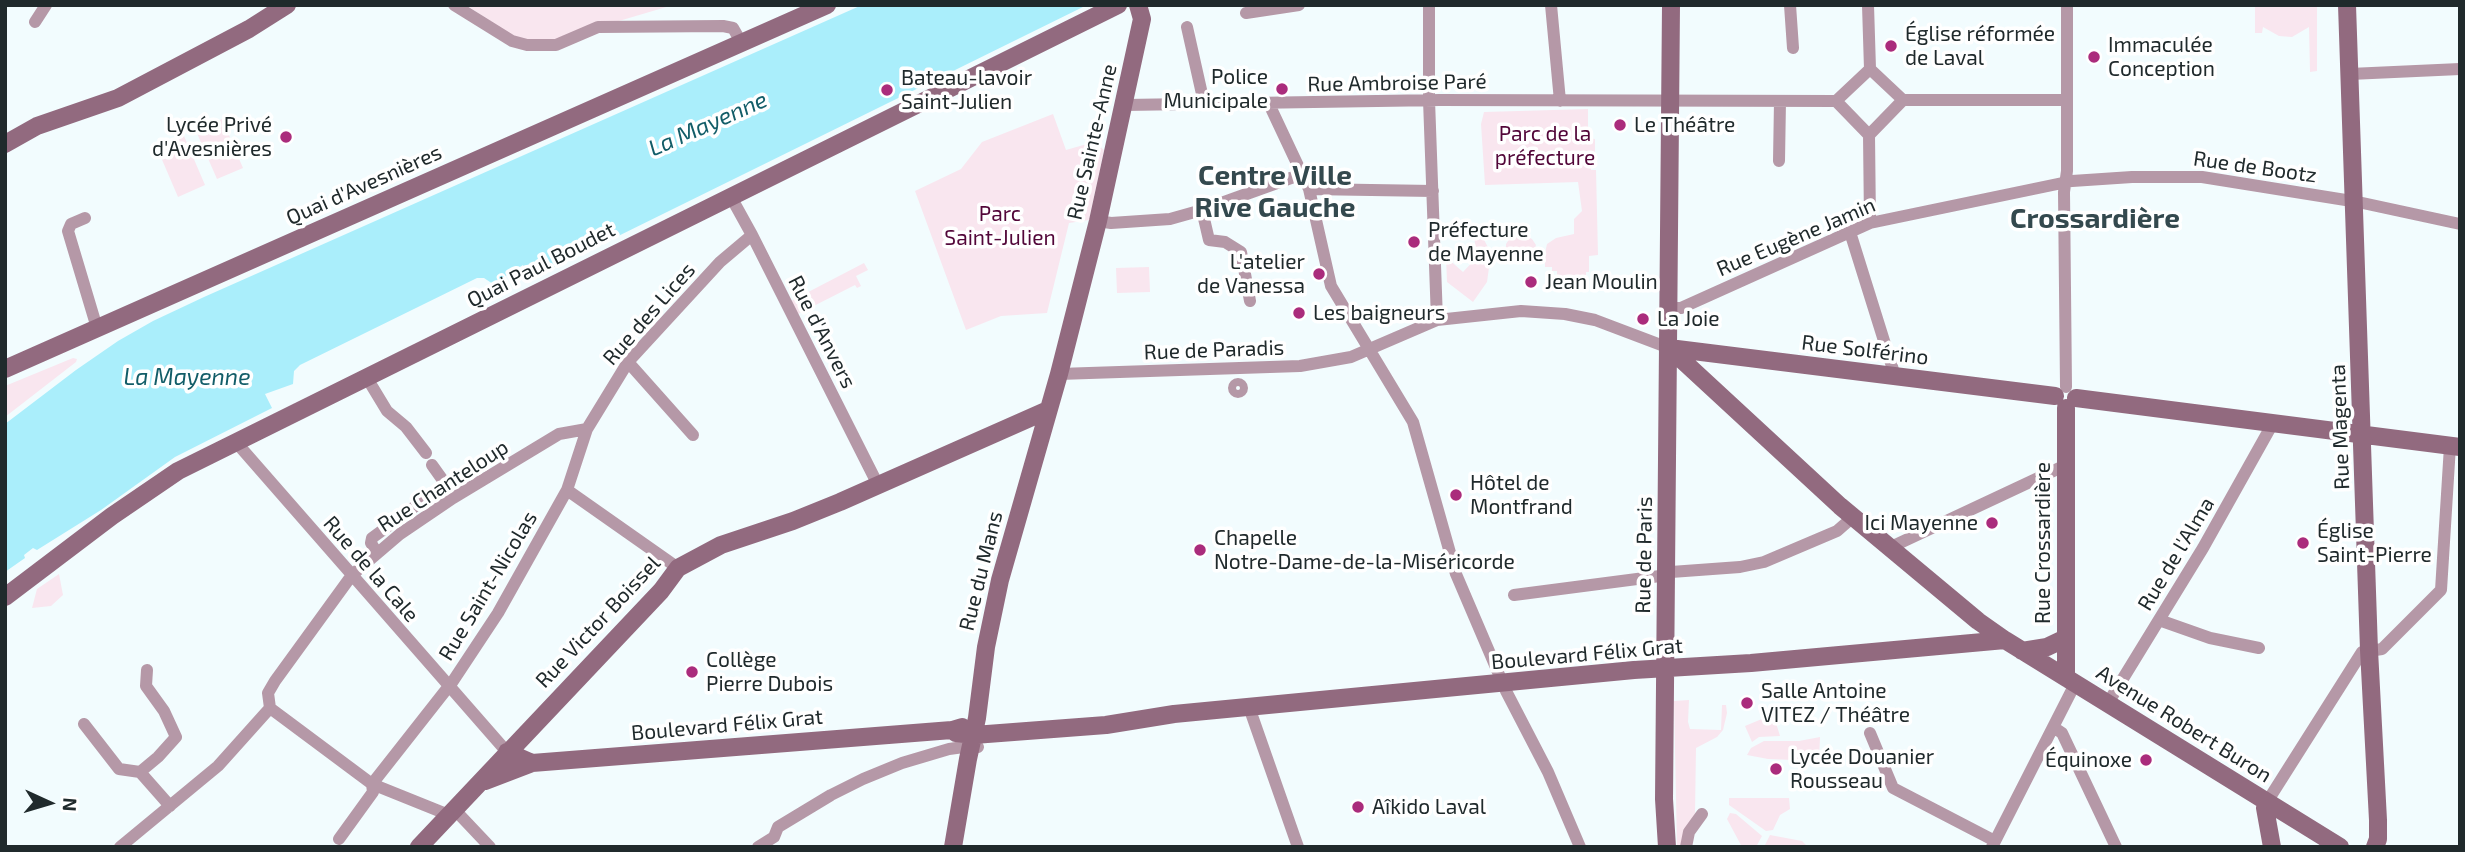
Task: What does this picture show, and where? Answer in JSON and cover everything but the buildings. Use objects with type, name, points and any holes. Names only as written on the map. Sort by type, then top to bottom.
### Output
[{"type":"street","points":[[35,22],[46,5]]},
{"type":"street","points":[[5,144],[37,126],[118,98],[249,29],[288,5]]},
{"type":"street","points":[[454,5],[512,41],[527,45],[556,45],[598,27],[723,26],[733,29],[741,42]]},
{"type":"street","name":"Quai d'Avesnières","points":[[5,369],[827,5]]},
{"type":"street","name":"Quai Paul Boudet","points":[[5,597],[112,516],[178,471],[1118,5]]},
{"type":"street","name":"Rue Sainte-Anne","points":[[1048,410],[1098,221],[1125,105],[1142,19],[1138,5]]},
{"type":"street","points":[[1245,13],[1299,5]]},
{"type":"street","points":[[1429,5],[1429,100],[1437,320]]},
{"type":"street","points":[[1551,5],[1560,101]]},
{"type":"street","name":"Rue de Paris","points":[[1667,847],[1664,799],[1671,5]]},
{"type":"street","points":[[1790,5],[1793,48]]},
{"type":"street","points":[[1868,5],[1870,69],[1903,100],[2067,100]]},
{"type":"street","name":"Rue Crossardière","points":[[2067,5],[2064,192],[2066,638],[2070,681]]},
{"type":"street","name":"Rue Magenta","points":[[2347,5],[2369,650],[2378,820],[2375,847]]},
{"type":"street","points":[[1187,27],[1204,103]]},
{"type":"street","points":[[1870,69],[1836,101],[1869,135],[1870,223]]},
{"type":"street","points":[[2350,74],[2460,69]]},
{"type":"street","name":"Rue Ambroise Paré","points":[[1125,105],[1429,100],[1836,101]]},
{"type":"street","points":[[1869,135],[1903,100]]},
{"type":"street","points":[[1779,161],[1780,101]]},
{"type":"street","points":[[1269,104],[1309,188],[1331,286],[1413,422],[1456,574],[1580,847]]},
{"type":"street","points":[[1098,221],[1111,223],[1170,219],[1202,211],[1302,174]]},
{"type":"street","name":"Rue de Bootz","points":[[2065,183],[2132,177],[2202,177],[2355,201],[2460,224]]},
{"type":"street","name":"Rue Eugène Jamin","points":[[1668,308],[1681,307],[1870,223],[2065,183]]},
{"type":"street","points":[[1309,188],[1433,191]]},
{"type":"street","name":"Rue d'Anvers","points":[[731,197],[878,485]]},
{"type":"street","points":[[1202,211],[1209,240],[1226,242],[1241,251],[1250,302]]},
{"type":"street","points":[[85,218],[71,224],[68,231],[97,328]]},
{"type":"street","points":[[1850,232],[1895,376]]},
{"type":"street","name":"Rue des Lices","points":[[587,429],[628,362],[720,262],[752,235]]},
{"type":"street","name":"Rue de Paradis","points":[[1059,374],[1300,366],[1351,357],[1437,320],[1485,313],[1536,310],[1595,320],[1669,348]]},
{"type":"street","name":"Rue Solférino","points":[[1669,348],[2455,447]]},
{"type":"street","name":"Avenue Robert Buron","points":[[1669,348],[1853,517],[1978,621],[2070,681],[2340,847]]},
{"type":"street","points":[[628,362],[693,435]]},
{"type":"street","points":[[1237,369],[1239,384]]},
{"type":"street","points":[[367,378],[387,411],[406,427],[426,453]]},
{"type":"street","name":"Rue Victor Boissel","points":[[419,847],[662,591],[678,568],[721,545],[793,521],[1048,410]]},
{"type":"street","name":"Rue du Mans","points":[[977,736],[986,648],[1000,580],[1048,410]]},
{"type":"street","name":"Rue de l'Alma","points":[[2108,703],[2206,543],[2273,423]]},
{"type":"street","name":"Rue Saint-Nicolas","points":[[339,839],[373,792],[372,784],[449,686],[498,613],[567,490],[587,429]]},
{"type":"street","name":"Rue Chanteloup","points":[[120,847],[218,766],[270,708],[268,693],[275,681],[352,575],[411,526],[444,504],[559,434],[587,429]]},
{"type":"street","name":"Rue de la Cale","points":[[235,441],[507,752]]},
{"type":"street","points":[[2272,847],[2265,808],[2267,802],[2362,652],[2382,649],[2441,590],[2455,447]]},
{"type":"street","points":[[377,553],[371,543],[372,538],[443,484],[432,465]]},
{"type":"street","points":[[1889,548],[2066,465]]},
{"type":"street","points":[[567,490],[678,568]]},
{"type":"street","points":[[436,491],[444,504]]},
{"type":"street","points":[[403,515],[411,526]]},
{"type":"street","points":[[1514,595],[1764,562],[1837,531],[1853,517]]},
{"type":"street","points":[[2159,620],[2210,638],[2259,648]]},
{"type":"street","points":[[1933,647],[1938,642],[1966,640],[1975,630],[1978,621]]},
{"type":"street","points":[[2022,651],[2048,647],[2066,638]]},
{"type":"street","name":"Boulevard Félix Grat","points":[[507,752],[532,763],[952,730],[977,736],[1106,725],[1174,714],[2005,640]]},
{"type":"street","points":[[140,772],[176,737],[164,711],[146,686],[147,670]]},
{"type":"street","points":[[1870,733],[1893,788],[1994,844],[2053,727],[2070,681]]},
{"type":"street","points":[[1249,707],[1298,847]]},
{"type":"street","points":[[270,708],[372,784],[452,813],[490,847]]},
{"type":"street","points":[[85,724],[119,769],[140,772],[170,806]]},
{"type":"street","points":[[2053,727],[2062,733],[2116,847]]},
{"type":"street","points":[[758,847],[778,842],[778,827],[831,795],[902,763],[949,749],[977,736]]},
{"type":"street","points":[[953,847],[977,736]]},
{"type":"street","points":[[961,847],[977,736]]},
{"type":"street","points":[[481,782],[532,763]]},
{"type":"street","points":[[1686,847],[1689,832],[1702,814]]},
{"type":"green space","points":[[466,5],[673,5],[548,42],[516,38]]},
{"type":"green space","points":[[2255,5],[2317,5],[2317,71],[2310,72],[2309,27],[2292,37],[2279,36],[2263,27],[2262,33],[2255,33]]},
{"type":"green space","name":"Parc de la préfecture","points":[[1588,109],[1588,138],[1595,139],[1591,170],[1596,170],[1598,255],[1589,256],[1589,272],[1586,272],[1586,277],[1557,281],[1557,271],[1552,271],[1552,267],[1545,267],[1545,253],[1547,244],[1556,238],[1574,234],[1574,219],[1582,211],[1578,182],[1485,185],[1481,124],[1484,112]]},
{"type":"green space","name":"Parc Saint-Julien","points":[[1053,114],[1066,150],[1094,142],[1104,150],[1089,220],[1069,223],[1047,313],[1001,316],[966,330],[915,191],[961,169],[982,142]]},
{"type":"green space","points":[[222,119],[243,168],[217,179],[196,131]]},
{"type":"green space","points":[[184,136],[205,185],[178,197],[157,148]]},
{"type":"green space","points":[[1474,236],[1482,236],[1491,253],[1487,282],[1473,302],[1447,282],[1446,257],[1463,272],[1480,254],[1476,251]]},
{"type":"green space","points":[[1516,236],[1532,239],[1536,245],[1534,251],[1521,257],[1510,255],[1506,244],[1510,238]]},
{"type":"green space","points":[[864,263],[868,270],[856,276],[861,286],[857,288],[855,285],[798,314],[791,301]]},
{"type":"green space","points":[[1149,267],[1150,292],[1117,293],[1116,268]]},
{"type":"green space","points":[[73,358],[77,359],[76,362],[5,417],[5,386]]},
{"type":"green space","points":[[59,574],[63,595],[51,606],[32,608],[37,589]]},
{"type":"green space","points":[[1689,700],[1690,729],[1721,730],[1722,705],[1726,705],[1727,713],[1723,730],[1717,737],[1696,748],[1695,813],[1681,846],[1677,847],[1674,701]]},
{"type":"green space","points":[[1769,716],[1773,724],[1776,723],[1780,736],[1759,737],[1752,742],[1745,726]]},
{"type":"green space","points":[[1820,737],[1819,761],[1768,759],[1747,755],[1751,748],[1764,741],[1799,741]]},
{"type":"green space","points":[[1729,798],[1789,798],[1790,809],[1780,815],[1773,830],[1766,831],[1729,805]]},
{"type":"green space","points":[[1730,813],[1736,814],[1762,836],[1756,847],[1742,847],[1727,819]]},
{"type":"green space","points":[[1770,835],[1802,841],[1808,847],[1764,847]]},
{"type":"water","name":"La Mayenne","points":[[862,5],[1087,5],[531,279],[523,265],[493,284],[484,278],[477,278],[300,365],[294,371],[293,384],[265,394],[272,408],[175,457],[101,510],[37,550],[33,548],[24,555],[25,558],[5,572],[5,424],[118,341],[204,297]]},
{"type":"place","name":"Église réformée de Laval","points":[[1891,46]]},
{"type":"place","name":"Immaculée Conception","points":[[2094,57]]},
{"type":"place","name":"Police Municipale","points":[[1282,89]]},
{"type":"place","name":"Bateau-lavoir Saint-Julien","points":[[887,90]]},
{"type":"place","name":"Le Théâtre","points":[[1620,125]]},
{"type":"place","name":"Lycée Privé d'Avesnières","points":[[286,137]]},
{"type":"place","name":"Préfecture de Mayenne","points":[[1414,242]]},
{"type":"place","name":"L'atelier de Vanessa","points":[[1319,274]]},
{"type":"place","name":"Jean Moulin","points":[[1531,282]]},
{"type":"place","name":"Les baigneurs","points":[[1299,313]]},
{"type":"place","name":"La Joie","points":[[1643,319]]},
{"type":"place","name":"Hôtel de Montfrand","points":[[1456,495]]},
{"type":"place","name":"Ici Mayenne","points":[[1992,523]]},
{"type":"place","name":"Église Saint-Pierre","points":[[2303,543]]},
{"type":"place","name":"Chapelle Notre-Dame-de-la-Miséricorde","points":[[1200,550]]},
{"type":"place","name":"Collège Pierre Dubois","points":[[692,672]]},
{"type":"place","name":"Salle Antoine VITEZ / Théâtre","points":[[1747,703]]},
{"type":"place","name":"Équinoxe","points":[[2146,760]]},
{"type":"place","name":"Lycée Douanier Rousseau","points":[[1776,769]]},
{"type":"place","name":"Aîkido Laval","points":[[1358,807]]},
{"type":"district","name":"Centre Ville Rive Gauche","points":[[1275,192]]},
{"type":"district","name":"Crossardière","points":[[2095,219]]}]
